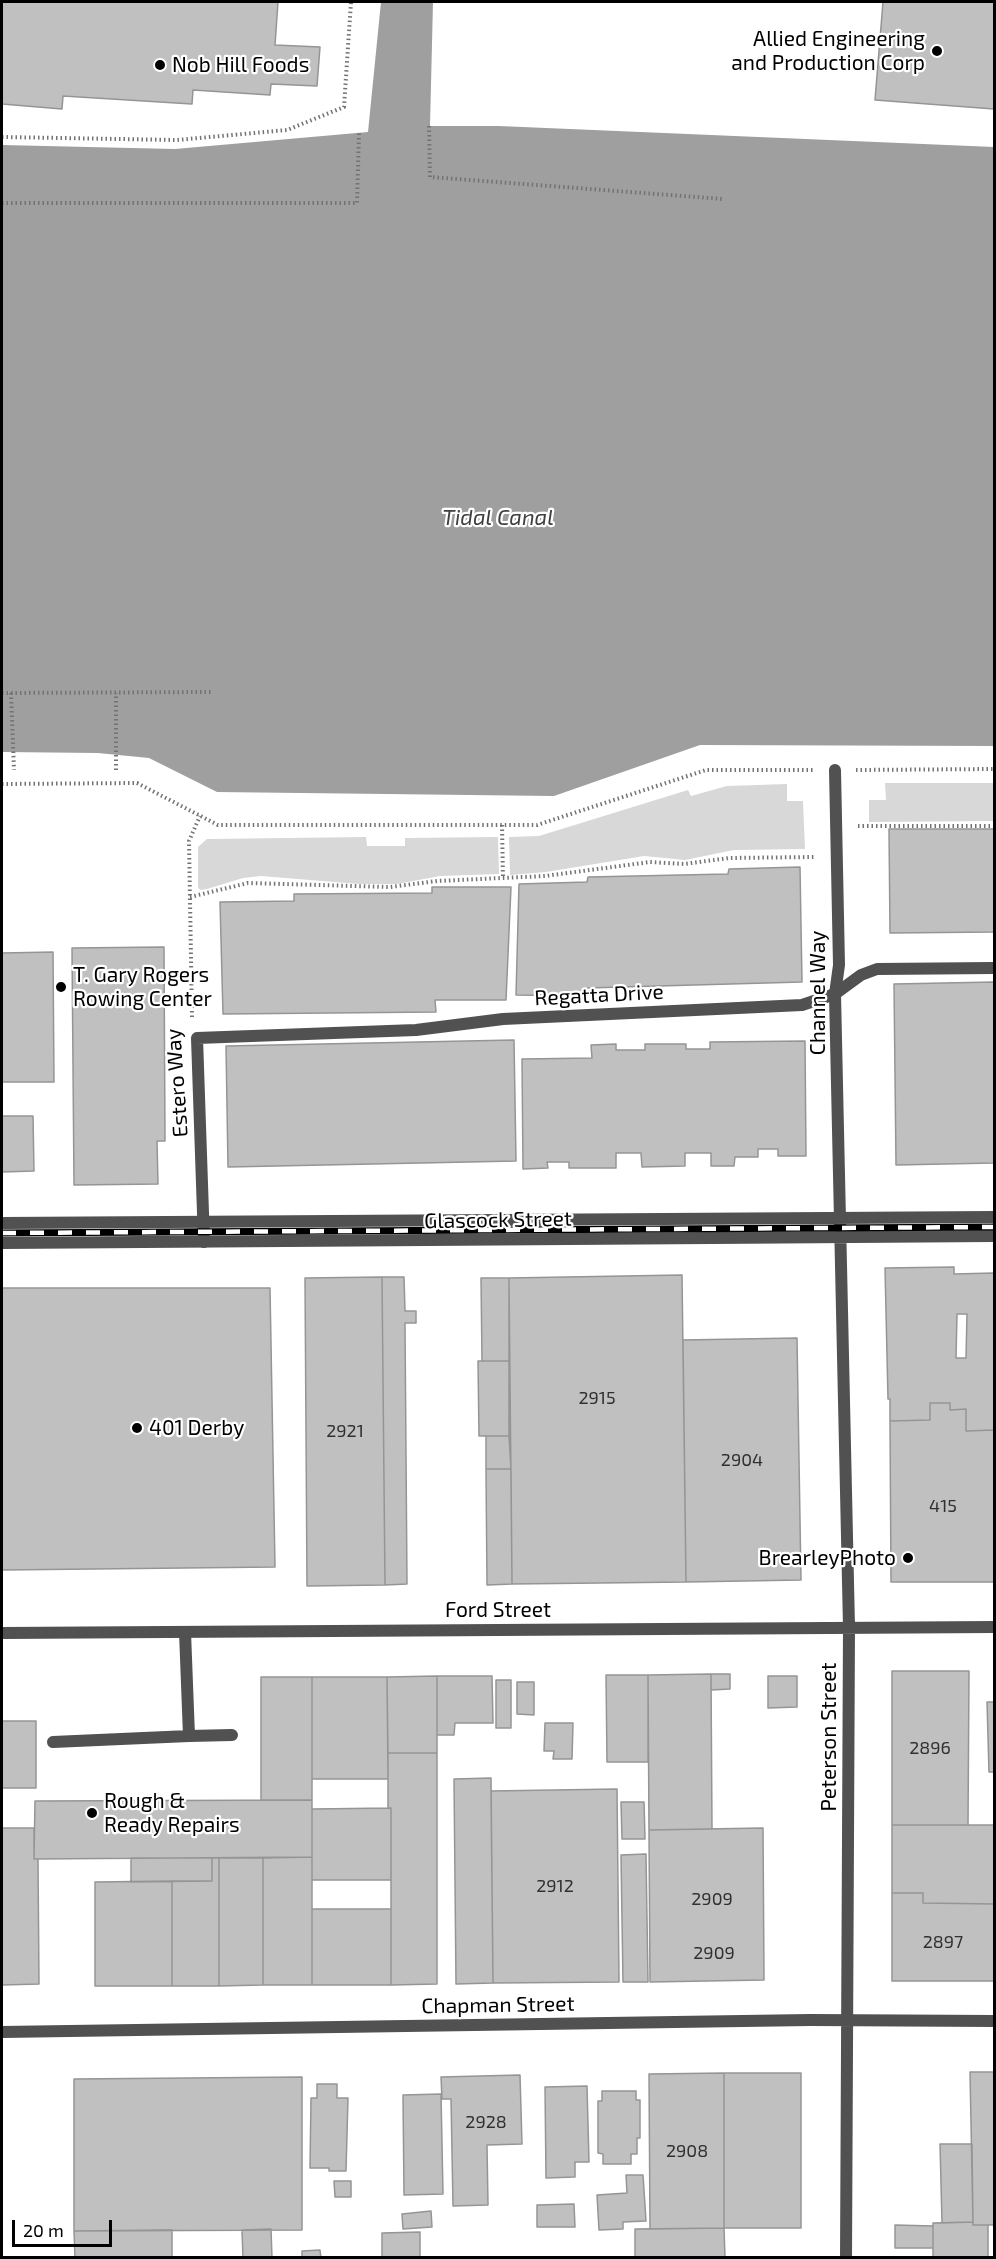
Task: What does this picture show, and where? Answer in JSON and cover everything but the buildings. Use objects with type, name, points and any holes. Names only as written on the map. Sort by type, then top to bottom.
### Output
[{"type":"street","name":"Channel Way","points":[[835,770],[839,965],[835,994],[841,1217]]},
{"type":"street","name":"Regatta Drive","points":[[197,1038],[416,1030],[503,1019],[802,1005],[835,994],[861,975],[877,969],[994,968]]},
{"type":"street","name":"Estero Way","points":[[197,1038],[204,1242]]},
{"type":"street","name":"Glascock Street","points":[[2,1223],[994,1216]]},
{"type":"street","name":"Peterson Street","points":[[841,1217],[849,1627],[846,2258]]},
{"type":"street","name":"Glascock Street","points":[[2,1243],[994,1236]]},
{"type":"street","name":"Ford Street","points":[[2,1633],[994,1628]]},
{"type":"street","points":[[185,1632],[189,1736]]},
{"type":"street","points":[[53,1742],[232,1735]]},
{"type":"street","name":"Chapman Street","points":[[2,2032],[846,2019],[994,2021]]},
{"type":"path","points":[[2,137],[177,140],[287,130],[344,107],[351,2]]},
{"type":"path","points":[[429,126],[430,177],[723,199]]},
{"type":"path","points":[[2,203],[357,203],[359,132]]},
{"type":"path","points":[[2,693],[213,692]]},
{"type":"path","points":[[11,693],[14,770]]},
{"type":"path","points":[[116,693],[116,770]]},
{"type":"path","points":[[2,784],[137,783],[218,825],[537,825],[706,770],[994,769]]},
{"type":"path","name":"Estero Way","points":[[197,1038],[191,1015],[189,841],[201,816]]},
{"type":"path","points":[[502,825],[503,879]]},
{"type":"path","points":[[836,826],[994,826]]},
{"type":"path","points":[[189,897],[248,883],[390,887],[437,880],[545,876],[650,862],[684,864],[729,858],[837,857]]},
{"type":"shaded area","points":[[885,783],[994,783],[994,821],[869,822],[869,800],[886,800]]},
{"type":"shaded area","points":[[787,784],[787,801],[803,801],[805,849],[734,850],[685,860],[644,856],[546,872],[510,875],[509,837],[539,836],[688,790],[691,796],[727,786]]},
{"type":"shaded area","points":[[366,837],[367,846],[405,846],[405,838],[498,837],[499,874],[440,876],[397,884],[359,884],[261,876],[243,878],[207,889],[200,890],[198,887],[198,847],[207,839]]},
{"type":"water","name":"Tidal Canal","points":[[381,2],[433,2],[430,126],[499,126],[994,147],[994,746],[700,745],[554,796],[217,792],[149,758],[98,753],[2,752],[2,145],[175,149],[368,132]]},
{"type":"railway","points":[[2,1233],[994,1227]]},
{"type":"place","name":"Allied Engineering and Production Corp","points":[[937,51]]},
{"type":"place","name":"Nob Hill Foods","points":[[160,65]]},
{"type":"place","name":"T. Gary Rogers Rowing Center","points":[[61,987]]},
{"type":"place","name":"401 Derby","points":[[137,1428]]},
{"type":"place","name":"BrearleyPhoto","points":[[908,1558]]},
{"type":"place","name":"Rough & Ready Repairs","points":[[92,1813]]}]
